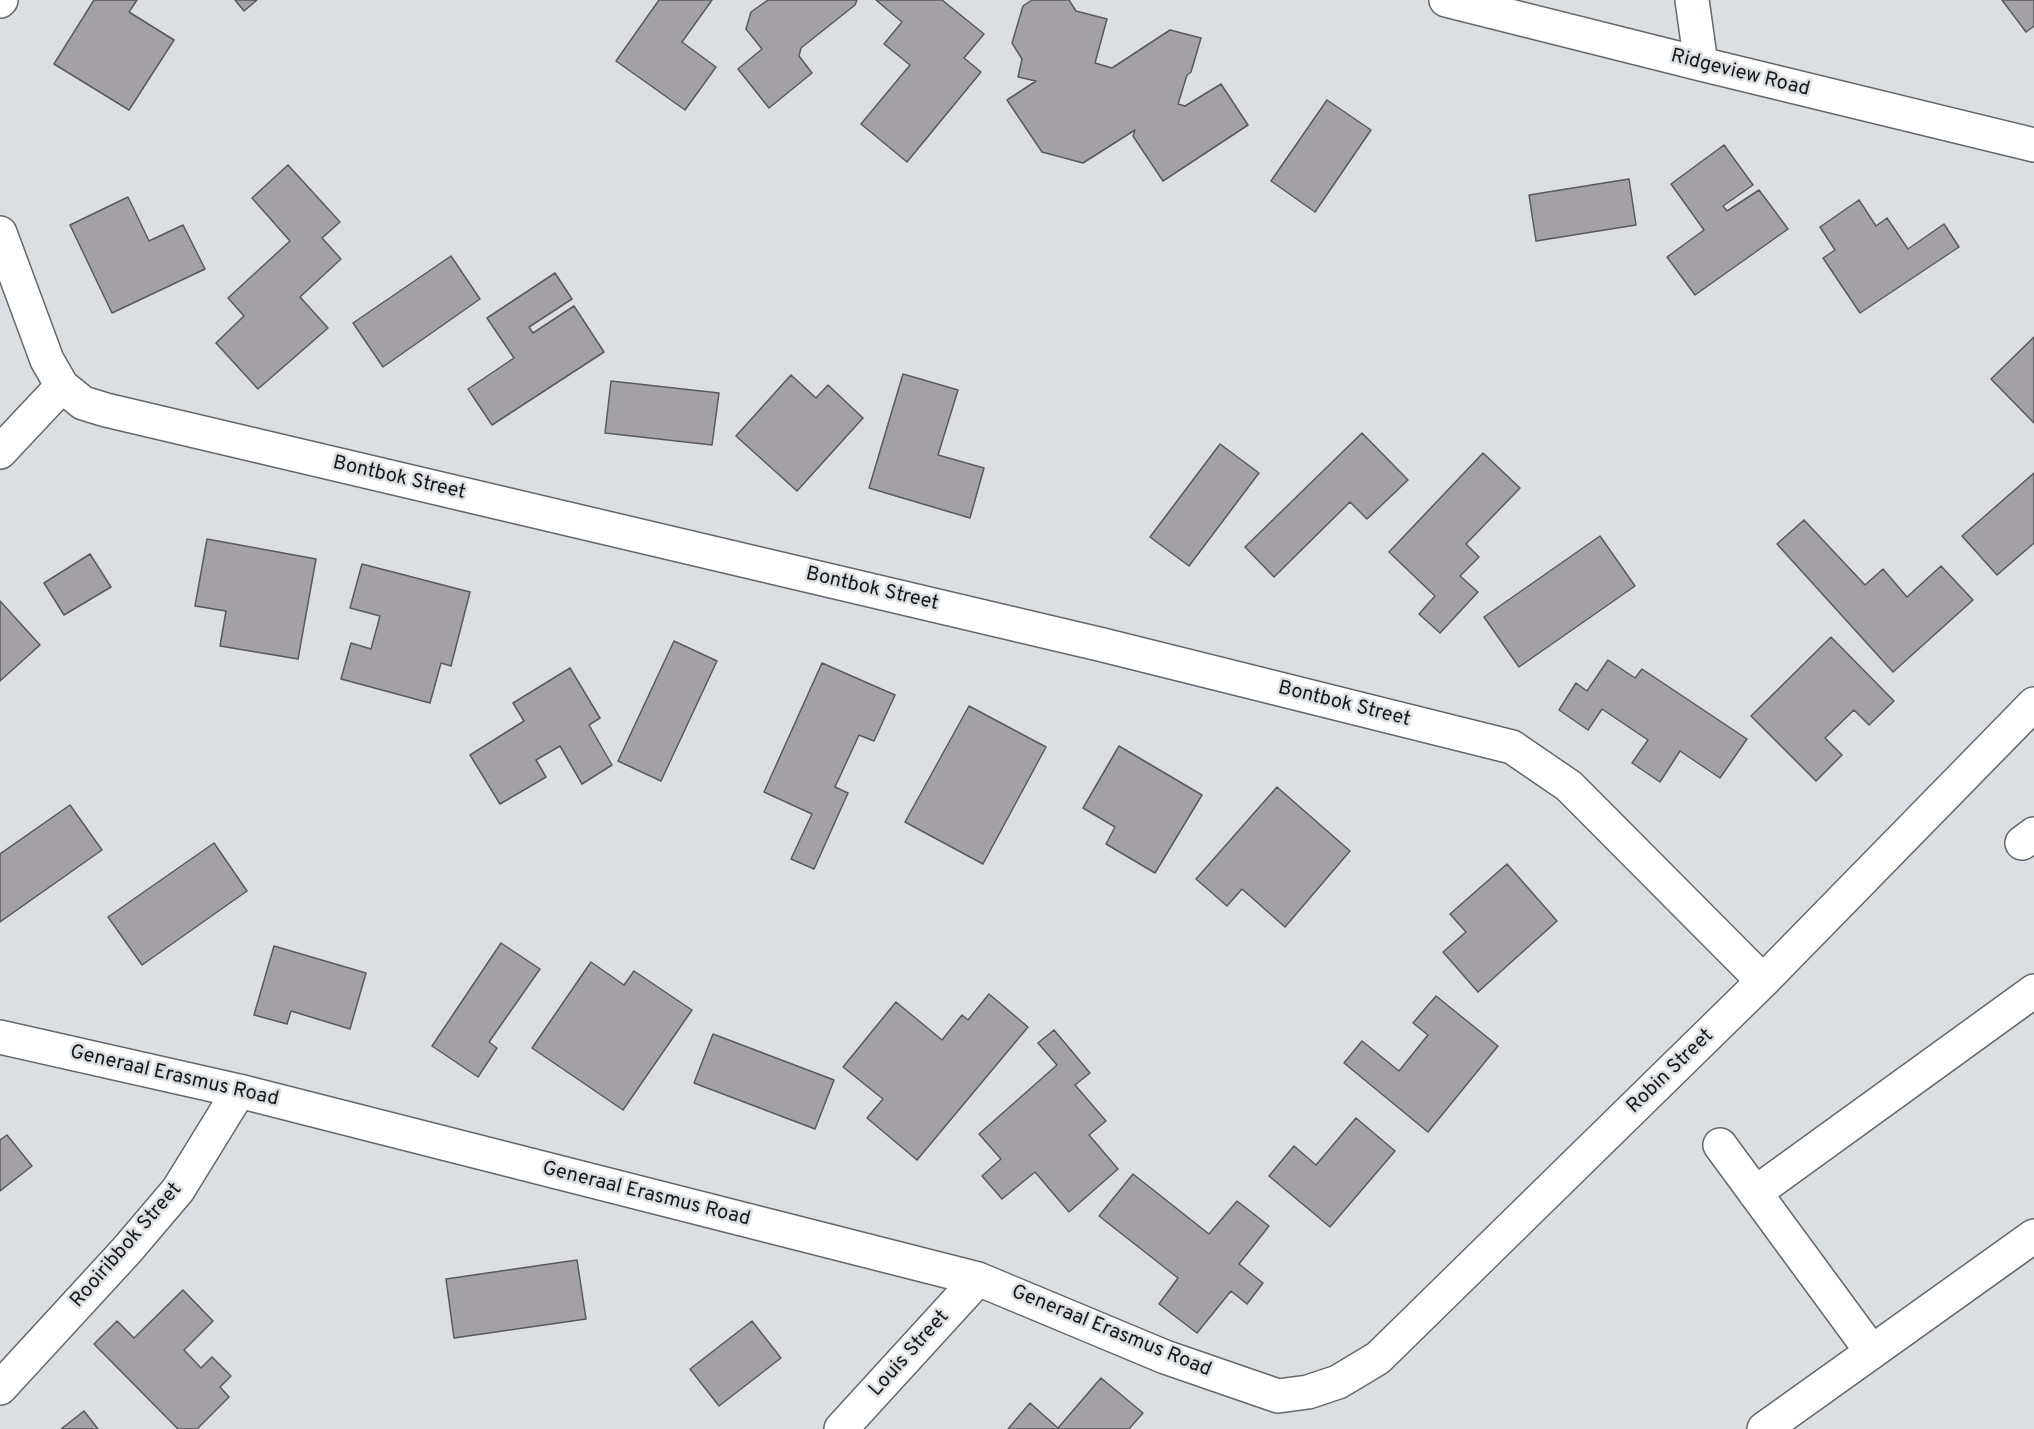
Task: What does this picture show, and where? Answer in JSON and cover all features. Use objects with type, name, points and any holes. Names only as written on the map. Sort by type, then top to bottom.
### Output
[{"type":"street","name":"Ridgeview Road","points":[[1446,0],[2034,145]]},
{"type":"street","points":[[1692,0],[1701,64]]},
{"type":"street","name":"Bontbok Street","points":[[0,233],[47,360],[62,386],[83,403],[1103,645],[1512,747],[1569,786],[1764,981]]},
{"type":"street","points":[[0,452],[62,386]]},
{"type":"street","name":"Robin Street","points":[[1278,1396],[1308,1392],[1338,1382],[1378,1358],[1764,981],[2034,704]]},
{"type":"street","points":[[1755,1193],[2034,991]]},
{"type":"street","name":"Generaal Erasmus Road","points":[[0,1037],[239,1092],[978,1279],[1165,1358],[1278,1396]]},
{"type":"street","name":"Rooiribbok Street","points":[[0,1388],[128,1251],[178,1190],[239,1092]]},
{"type":"street","points":[[1720,1145],[1872,1352]]},
{"type":"street","points":[[1764,1429],[2034,1236]]},
{"type":"street","name":"Louis Street","points":[[841,1429],[978,1279]]},
{"type":"building","points":[[94,0],[137,0],[129,12],[174,40],[129,110],[54,64]]},
{"type":"building","points":[[235,0],[257,0],[244,11]]},
{"type":"building","points":[[659,0],[712,0],[682,42],[716,67],[685,110],[616,61]]},
{"type":"building","points":[[768,0],[857,0],[855,5],[801,48],[799,56],[812,73],[769,108],[738,69],[762,49],[746,29],[751,12]]},
{"type":"building","points":[[876,0],[942,0],[984,34],[964,58],[981,72],[907,162],[861,124],[910,65],[884,44],[902,22]]},
{"type":"building","points":[[1032,0],[1069,0],[1076,11],[1107,19],[1095,63],[1112,68],[1170,30],[1201,38],[1178,104],[1185,106],[1221,84],[1248,125],[1163,181],[1133,136],[1135,130],[1083,163],[1042,152],[1007,100],[1036,81],[1018,77],[1022,59],[1012,43],[1023,6]]},
{"type":"building","points":[[2002,0],[2034,0],[2034,26],[2026,32]]},
{"type":"building","points":[[1327,100],[1371,130],[1315,212],[1271,181]]},
{"type":"building","points":[[1724,145],[1753,185],[1723,206],[1727,211],[1759,190],[1788,229],[1695,295],[1667,257],[1704,230],[1671,184]]},
{"type":"building","points":[[288,165],[340,222],[322,238],[341,259],[300,297],[328,328],[258,389],[216,343],[244,316],[228,298],[290,241],[252,198]]},
{"type":"building","points":[[1629,179],[1636,225],[1536,241],[1529,195]]},
{"type":"building","points":[[128,197],[149,241],[183,225],[205,269],[112,313],[70,225]]},
{"type":"building","points":[[1859,200],[1876,226],[1887,218],[1908,249],[1944,224],[1959,247],[1860,313],[1823,258],[1835,250],[1820,227]]},
{"type":"building","points":[[451,256],[480,299],[383,367],[353,323]]},
{"type":"building","points":[[555,273],[572,299],[529,327],[533,333],[574,306],[604,352],[492,425],[468,389],[514,358],[487,318]]},
{"type":"building","points":[[2034,337],[2034,423],[1991,379]]},
{"type":"building","points":[[903,374],[958,390],[938,455],[984,468],[970,518],[869,488]]},
{"type":"building","points":[[791,375],[816,398],[828,385],[863,418],[797,491],[736,436]]},
{"type":"building","points":[[611,381],[719,393],[712,445],[605,433]]},
{"type":"building","points":[[1362,433],[1408,480],[1367,519],[1350,502],[1274,577],[1245,547]]},
{"type":"building","points":[[1220,444],[1259,473],[1189,566],[1150,537]]},
{"type":"building","points":[[1483,453],[1520,488],[1466,544],[1479,557],[1460,576],[1478,592],[1440,633],[1419,614],[1435,596],[1389,552]]},
{"type":"building","points":[[2034,473],[2034,543],[1997,575],[1962,536]]},
{"type":"building","points":[[1804,520],[1865,585],[1883,569],[1907,597],[1941,566],[1973,600],[1893,672],[1777,544]]},
{"type":"building","points":[[1600,536],[1635,586],[1519,667],[1484,617]]},
{"type":"building","points":[[207,539],[316,559],[298,659],[220,646],[226,611],[195,606]]},
{"type":"building","points":[[90,554],[111,587],[64,615],[44,583]]},
{"type":"building","points":[[362,564],[470,592],[451,666],[441,663],[430,703],[341,679],[351,643],[371,649],[380,616],[350,608]]},
{"type":"building","points":[[0,601],[40,645],[0,681]]},
{"type":"building","points":[[1831,637],[1894,701],[1869,725],[1854,710],[1825,738],[1842,755],[1816,781],[1751,716]]},
{"type":"building","points":[[674,641],[717,661],[661,781],[618,761]]},
{"type":"building","points":[[1608,660],[1635,678],[1642,669],[1747,739],[1720,778],[1680,751],[1660,782],[1632,763],[1648,740],[1602,709],[1588,730],[1559,710],[1576,683],[1587,691]]},
{"type":"building","points":[[822,663],[895,695],[874,741],[859,735],[835,787],[848,793],[814,869],[791,859],[812,814],[764,792]]},
{"type":"building","points":[[570,668],[600,718],[589,725],[612,765],[582,784],[560,746],[536,760],[546,777],[500,804],[470,755],[524,721],[513,703]]},
{"type":"building","points":[[969,706],[1046,747],[983,864],[905,822]]},
{"type":"building","points":[[1119,746],[1202,795],[1155,873],[1106,844],[1115,827],[1083,808]]},
{"type":"building","points":[[1277,787],[1350,851],[1285,927],[1242,889],[1227,906],[1196,879]]},
{"type":"building","points":[[70,805],[102,850],[0,922],[0,854]]},
{"type":"building","points":[[214,843],[247,891],[142,965],[108,917]]},
{"type":"building","points":[[1507,864],[1557,921],[1478,992],[1443,952],[1466,932],[1450,914]]},
{"type":"building","points":[[501,943],[540,969],[489,1042],[497,1048],[478,1077],[432,1046]]},
{"type":"building","points":[[274,946],[366,973],[350,1029],[291,1011],[287,1024],[254,1015]]},
{"type":"building","points":[[591,962],[624,985],[634,971],[692,1010],[623,1110],[532,1048]]},
{"type":"building","points":[[989,994],[1028,1027],[917,1160],[867,1118],[883,1099],[843,1067],[896,1002],[942,1040],[962,1015],[968,1020]]},
{"type":"building","points":[[1436,996],[1498,1046],[1428,1132],[1344,1063],[1362,1041],[1399,1071],[1428,1035],[1413,1023]]},
{"type":"building","points":[[1054,1030],[1090,1073],[1075,1085],[1106,1121],[1089,1135],[1118,1169],[1069,1212],[1035,1172],[1002,1199],[982,1176],[1001,1159],[979,1134],[1057,1065],[1038,1043]]},
{"type":"building","points":[[713,1034],[834,1080],[815,1129],[694,1083]]},
{"type":"building","points":[[1356,1118],[1395,1151],[1330,1227],[1269,1176],[1294,1146],[1316,1165]]},
{"type":"building","points":[[7,1135],[32,1166],[0,1191],[0,1140]]},
{"type":"building","points":[[1133,1174],[1209,1234],[1237,1201],[1269,1226],[1239,1264],[1263,1283],[1247,1304],[1231,1291],[1197,1333],[1159,1304],[1178,1278],[1099,1216]]},
{"type":"building","points":[[577,1260],[586,1319],[454,1338],[446,1279]]},
{"type":"building","points":[[183,1290],[213,1321],[184,1350],[201,1368],[212,1357],[231,1376],[220,1387],[229,1397],[197,1429],[178,1429],[94,1344],[117,1321],[134,1338]]},
{"type":"building","points":[[752,1321],[781,1358],[719,1406],[690,1369]]},
{"type":"building","points":[[1101,1378],[1143,1413],[1129,1429],[1008,1429],[1030,1403],[1058,1428]]},
{"type":"building","points":[[84,1411],[98,1429],[61,1429]]}]
